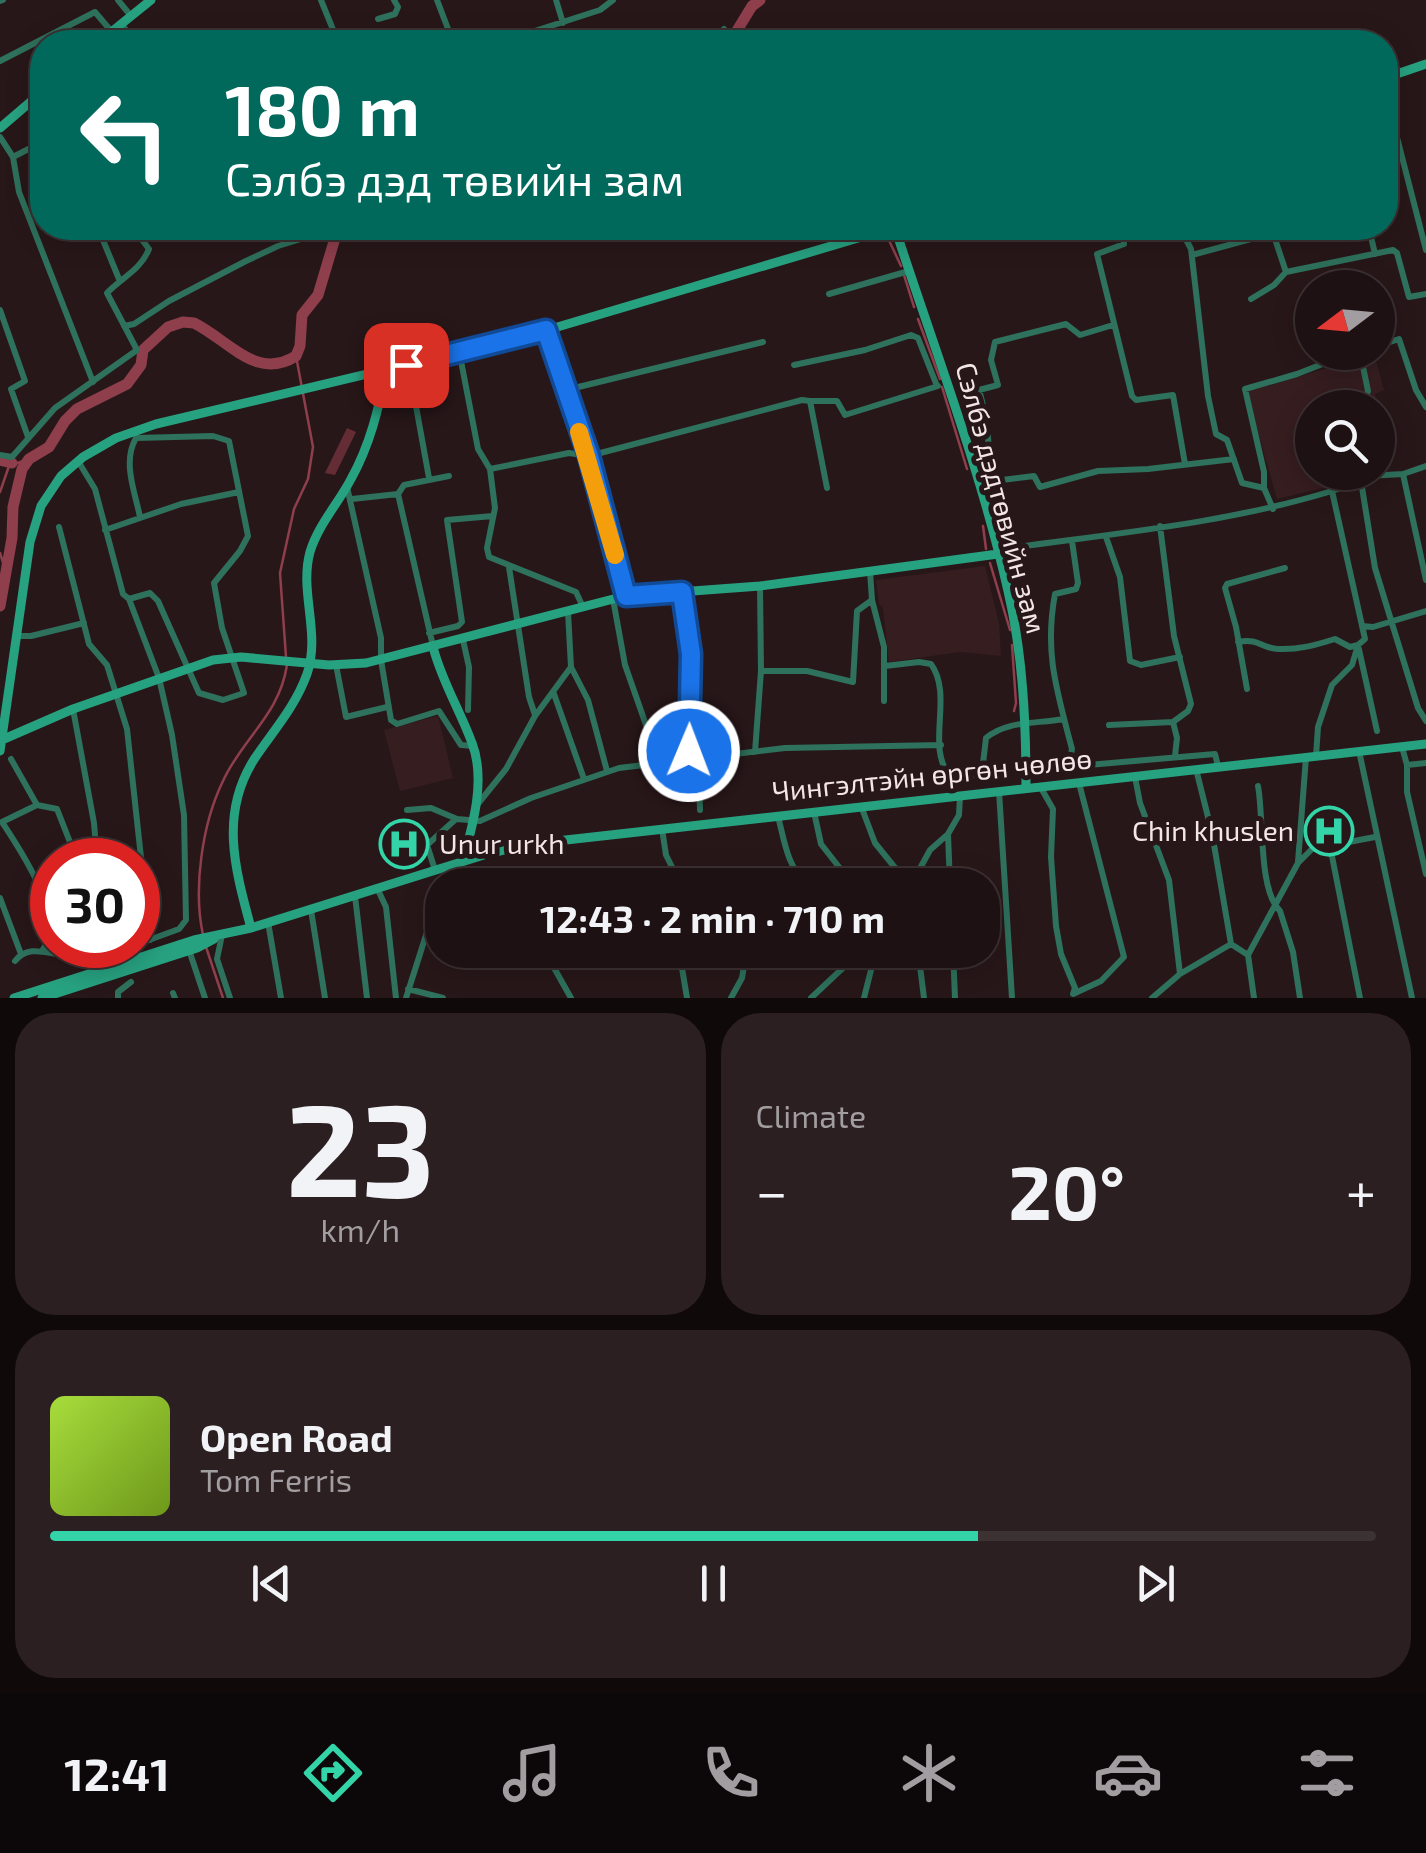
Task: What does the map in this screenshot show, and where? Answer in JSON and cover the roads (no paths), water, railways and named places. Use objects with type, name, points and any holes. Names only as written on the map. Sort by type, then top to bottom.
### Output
[{"type":"street","points":[[118,0],[132,16]]},
{"type":"street","points":[[114,30],[151,0]]},
{"type":"street","points":[[321,0],[333,30]]},
{"type":"street","points":[[378,19],[395,14],[398,7],[394,0]]},
{"type":"street","points":[[437,0],[448,30]]},
{"type":"street","points":[[556,0],[564,23]]},
{"type":"street","points":[[541,30],[600,10],[613,0]]},
{"type":"street","points":[[60,30],[96,12],[110,30]]},
{"type":"street","points":[[121,24],[126,30]]},
{"type":"street","points":[[0,60],[30,45]]},
{"type":"street","points":[[1398,74],[1426,64]]},
{"type":"street","points":[[0,128],[30,102]]},
{"type":"street","points":[[0,136],[12,157],[30,220]]},
{"type":"street","points":[[1398,141],[1426,250]]},
{"type":"street","points":[[12,157],[30,148]]},
{"type":"street","points":[[38,240],[93,382]]},
{"type":"street","points":[[103,240],[119,279]]},
{"type":"street","points":[[0,455],[12,457],[55,408],[138,350],[108,293],[119,279],[129,277],[149,249],[143,240]]},
{"type":"street","points":[[124,326],[246,260],[298,240]]},
{"type":"street","points":[[0,751],[35,522],[53,486],[78,461],[116,438],[546,330],[853,240]]},
{"type":"street","name":"Сэлбэ дэдтөвийн зам","points":[[898,240],[949,382],[998,554],[1023,681],[1026,787]]},
{"type":"street","points":[[1124,240],[1124,244],[1097,254],[1132,396],[1136,400],[1173,396],[1185,464]]},
{"type":"street","points":[[1189,240],[1216,434],[1227,440],[1242,483],[1264,488]]},
{"type":"street","points":[[1192,254],[1239,240]]},
{"type":"street","points":[[1275,240],[1286,272]]},
{"type":"street","points":[[1371,240],[1374,254]]},
{"type":"street","points":[[1251,299],[1286,272],[1396,251],[1409,297],[1426,294]]},
{"type":"street","points":[[829,294],[909,271]]},
{"type":"street","points":[[0,310],[24,380],[11,389],[28,437]]},
{"type":"street","points":[[988,475],[989,424],[979,390],[998,386],[991,360],[995,342],[1066,324],[1080,334],[1114,325]]},
{"type":"street","points":[[546,330],[589,456],[626,596]]},
{"type":"street","points":[[794,366],[911,336],[918,338],[937,386]]},
{"type":"street","points":[[1395,340],[1398,339],[1426,407]]},
{"type":"street","points":[[564,391],[764,342]]},
{"type":"street","points":[[461,361],[478,450],[490,469],[494,516],[487,554],[576,592],[583,608]]},
{"type":"street","points":[[250,928],[232,849],[235,805],[251,765],[291,708],[312,628],[309,556],[372,431],[386,370]]},
{"type":"street","points":[[1272,509],[1264,488],[1264,472],[1245,389],[1308,370]]},
{"type":"street","points":[[410,373],[430,478]]},
{"type":"street","points":[[490,469],[568,453],[589,456],[791,402],[836,401],[846,415],[949,382]]},
{"type":"street","points":[[810,401],[827,488]]},
{"type":"street","points":[[129,599],[150,593],[158,601],[199,693],[223,700],[244,693],[219,616],[214,584],[248,536],[229,440],[213,436],[136,438],[130,448],[129,465],[140,517]]},
{"type":"street","points":[[977,481],[988,475],[1002,480],[1034,476],[1040,487],[1098,471],[1234,459]]},
{"type":"street","points":[[78,461],[94,484],[123,594],[129,599],[159,678],[184,815],[186,920],[179,929],[160,936]]},
{"type":"street","points":[[1395,475],[1426,466]]},
{"type":"street","points":[[1403,474],[1426,580]]},
{"type":"street","points":[[448,476],[404,485],[398,494],[433,647],[447,691],[474,746],[476,806],[463,861]]},
{"type":"street","points":[[347,487],[381,638],[391,720],[397,724],[440,711],[461,745],[474,746]]},
{"type":"street","points":[[1367,490],[1376,568],[1420,714],[1426,721]]},
{"type":"street","points":[[4,740],[73,709],[187,668],[232,657],[336,665],[381,660],[626,596],[760,586],[998,554],[1007,548],[1106,537],[1272,509],[1332,491],[1365,639],[1358,646],[1354,663],[1332,685],[1318,726],[1298,864]]},
{"type":"street","points":[[105,530],[239,492]]},
{"type":"street","points":[[352,499],[398,494]]},
{"type":"street","points":[[430,632],[462,622],[447,520],[494,516]]},
{"type":"street","points":[[59,526],[90,647],[106,663],[127,729],[139,838]]},
{"type":"street","points":[[1109,725],[1173,722],[1191,704],[1160,526]]},
{"type":"street","points":[[1106,537],[1120,576],[1130,661],[1141,664],[1180,657]]},
{"type":"street","points":[[1069,764],[1072,749],[1050,658],[1049,621],[1055,594],[1076,589],[1078,583],[1072,541]]},
{"type":"street","points":[[509,566],[535,716]]},
{"type":"street","points":[[1247,689],[1227,584],[1286,568]]},
{"type":"street","points":[[870,571],[872,600],[883,639],[884,701]]},
{"type":"street","points":[[756,752],[761,671],[760,586]]},
{"type":"street","points":[[682,592],[691,654],[690,760],[698,778],[700,810]]},
{"type":"street","points":[[613,599],[625,666],[659,762]]},
{"type":"street","points":[[761,671],[807,670],[854,682],[857,612],[872,600]]},
{"type":"street","points":[[1361,625],[1373,627],[1426,611]]},
{"type":"street","points":[[568,612],[571,668],[588,700],[607,771]]},
{"type":"street","points":[[17,636],[84,622]]},
{"type":"street","points":[[1238,642],[1258,640],[1278,649],[1300,649],[1335,639],[1350,647],[1358,646]]},
{"type":"street","points":[[463,640],[468,667],[468,710]]},
{"type":"street","points":[[1358,646],[1376,732]]},
{"type":"street","points":[[885,666],[919,662],[931,664],[937,673],[943,767],[950,776],[982,772],[989,734],[1024,723],[1064,719]]},
{"type":"street","points":[[336,665],[346,717],[387,707]]},
{"type":"street","points":[[476,806],[514,758],[535,716],[571,668]]},
{"type":"street","points":[[554,694],[584,779]]},
{"type":"street","points":[[73,709],[95,838]]},
{"type":"street","points":[[1173,722],[1175,756]]},
{"type":"street","name":"Чингэлтэйн өргөн чөлөө","points":[[442,868],[554,840],[1426,744]]},
{"type":"street","points":[[408,810],[432,808],[457,819],[482,820],[607,771],[659,762],[785,748],[941,745]]},
{"type":"street","points":[[1402,747],[1408,764],[1407,792],[1426,874]]},
{"type":"street","points":[[1360,751],[1412,998]]},
{"type":"street","points":[[1048,766],[1215,754],[1218,766]]},
{"type":"street","points":[[10,759],[36,805]]},
{"type":"street","points":[[1408,764],[1426,763]]},
{"type":"street","points":[[1196,769],[1212,833],[1231,944],[1248,954]]},
{"type":"street","points":[[1135,776],[1140,803],[1169,880],[1180,974]]},
{"type":"street","points":[[1071,996],[1100,980],[1124,957],[1078,782]]},
{"type":"street","points":[[1040,786],[1054,809],[1051,857],[1056,926],[1061,954],[1074,988],[1071,996]]},
{"type":"street","points":[[1258,786],[1268,886],[1292,952],[1300,998]]},
{"type":"street","points":[[999,790],[1012,998]]},
{"type":"street","points":[[920,868],[960,815],[960,795]]},
{"type":"street","points":[[30,875],[1,822],[36,805],[56,809],[69,838]]},
{"type":"street","points":[[861,805],[875,842],[896,868]]},
{"type":"street","points":[[814,811],[821,844],[840,868]]},
{"type":"street","points":[[778,815],[794,868]]},
{"type":"street","points":[[434,868],[428,844],[457,819]]},
{"type":"street","points":[[662,828],[666,855],[673,868]]},
{"type":"street","points":[[948,834],[949,868]]},
{"type":"street","points":[[1254,998],[1248,954],[1298,864],[1312,849],[1375,836]]},
{"type":"street","points":[[1330,846],[1360,998]]},
{"type":"street","name":"Чингэлтэйн өргөн чөлөө","points":[[42,998],[215,937],[425,874]]},
{"type":"street","points":[[378,890],[389,921],[396,998]]},
{"type":"street","points":[[355,896],[366,998]]},
{"type":"street","points":[[0,898],[21,954]]},
{"type":"street","points":[[311,910],[326,998]]},
{"type":"street","points":[[268,922],[281,998]]},
{"type":"street","points":[[215,937],[217,958],[230,998]]},
{"type":"street","points":[[406,998],[425,937]]},
{"type":"street","points":[[1152,998],[1180,974],[1231,944]]},
{"type":"street","points":[[193,946],[204,998]]},
{"type":"street","name":"Чингэлтэйн өргөн чөлөө","points":[[14,998],[193,946]]},
{"type":"street","points":[[15,961],[21,954],[30,952]]},
{"type":"street","points":[[554,968],[571,998]]},
{"type":"street","points":[[682,968],[687,998]]},
{"type":"street","points":[[731,998],[744,968]]},
{"type":"street","points":[[811,998],[843,968]]},
{"type":"street","points":[[864,998],[873,968]]},
{"type":"street","points":[[920,968],[924,998]]},
{"type":"street","points":[[954,968],[956,998]]},
{"type":"street","points":[[118,998],[118,992],[130,982]]},
{"type":"street","points":[[408,989],[443,998]]},
{"type":"waterway","points":[[737,30],[760,0]]},
{"type":"waterway","points":[[0,606],[12,538],[13,507],[22,469],[29,459],[49,447],[77,409],[127,384],[141,365],[143,350],[168,327],[194,323],[244,356],[268,364],[296,356],[302,315],[318,295],[334,240]]},
{"type":"waterway","points":[[889,240],[901,266]]},
{"type":"waterway","points":[[904,275],[914,307]]},
{"type":"waterway","points":[[918,319],[940,379]]},
{"type":"waterway","points":[[286,657],[280,573],[294,509],[308,479],[313,447],[296,356]]},
{"type":"waterway","points":[[942,387],[967,469]]},
{"type":"waterway","points":[[0,492],[9,466],[29,459]]},
{"type":"waterway","points":[[0,460],[12,463]]},
{"type":"waterway","points":[[983,526],[986,549]]},
{"type":"waterway","points":[[0,553],[6,572]]},
{"type":"waterway","points":[[990,563],[1010,630]]},
{"type":"waterway","points":[[1012,645],[1014,711]]},
{"type":"waterway","points":[[203,935],[199,877],[210,817],[231,765],[269,713],[287,665]]},
{"type":"waterway","points":[[206,947],[223,998]]},
{"type":"place","name":"Chin khuslen","points":[[1329,831]]},
{"type":"place","name":"Unur urkh","points":[[404,844]]}]
